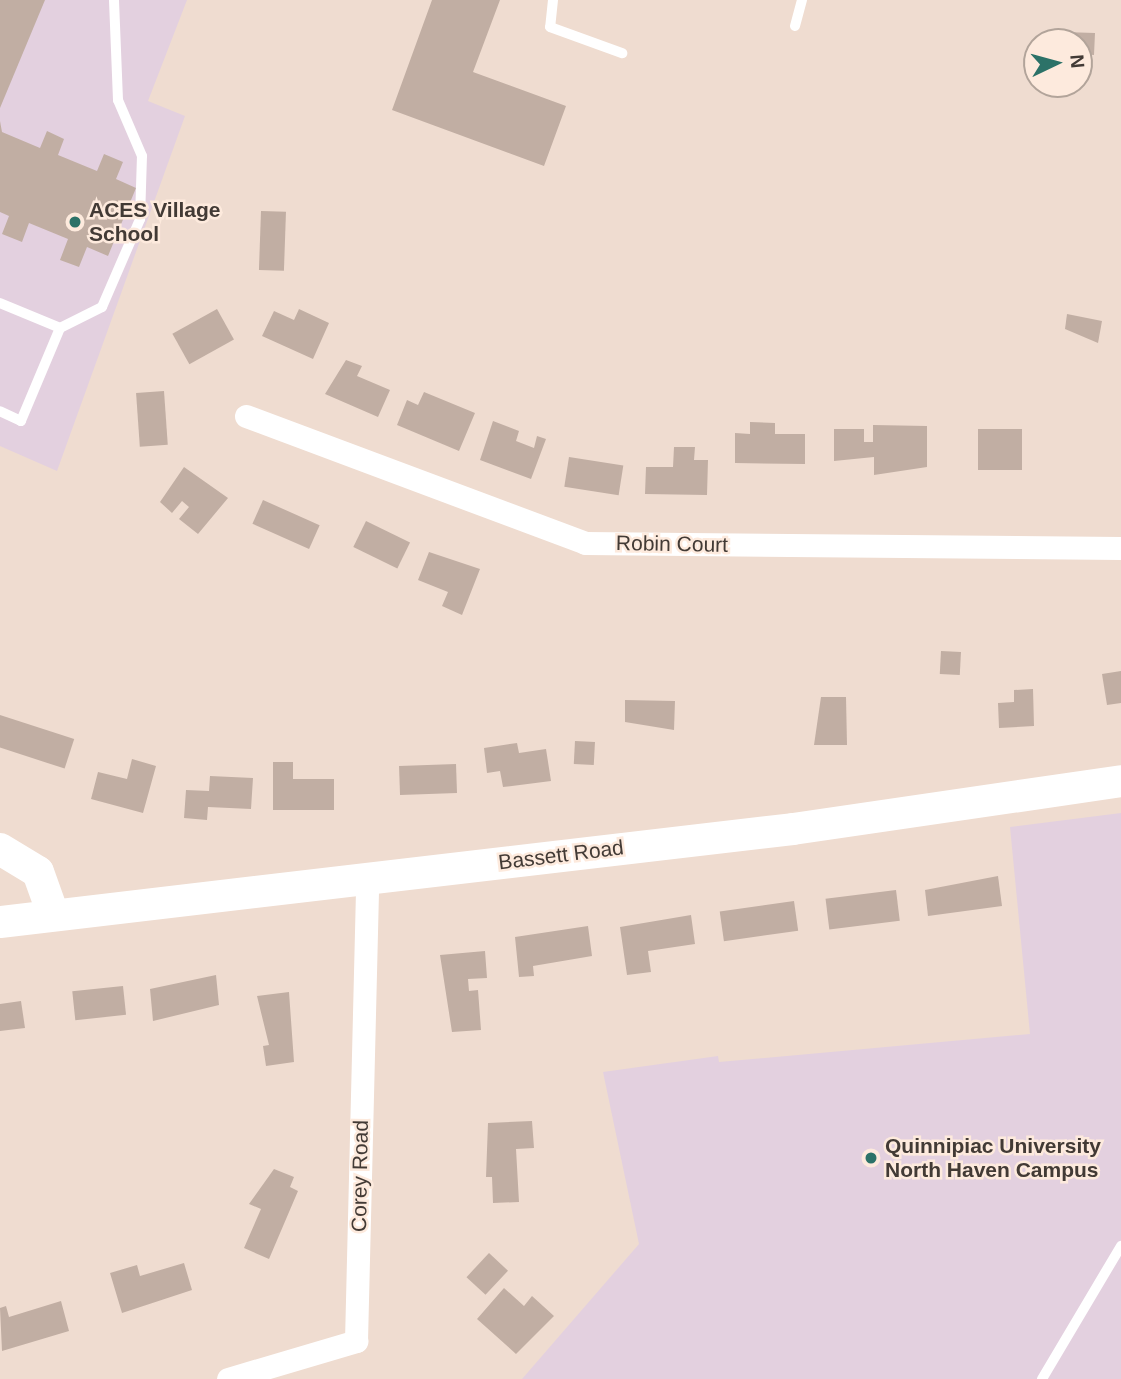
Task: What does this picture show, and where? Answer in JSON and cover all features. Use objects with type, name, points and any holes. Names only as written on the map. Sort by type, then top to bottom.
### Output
[{"type":"street","name":"Robin Court","points":[[246,416],[584,543],[1121,548]]},
{"type":"street","name":"Bassett Road","points":[[0,922],[793,829],[1121,781]]},
{"type":"street","points":[[0,849],[38,872],[53,914]]},
{"type":"street","name":"Corey Road","points":[[228,1379],[356,1341],[367,878]]},
{"type":"lane","points":[[0,411],[21,421],[60,328],[102,307],[140,219],[142,156],[118,100],[114,0]]},
{"type":"lane","points":[[552,0],[550,27],[622,53]]},
{"type":"lane","points":[[795,26],[802,0]]},
{"type":"lane","points":[[0,303],[60,328]]},
{"type":"lane","points":[[1042,1379],[1121,1246]]},
{"type":"shaded area","name":"ACES Village School","points":[[0,0],[187,0],[148,101],[185,116],[57,471],[0,446]]},
{"type":"shaded area","name":"Quinnipiac University North Haven Campus","points":[[1121,813],[1121,1379],[522,1379],[639,1244],[603,1072],[718,1056],[719,1062],[1030,1034],[1010,827]]},
{"type":"building","points":[[0,0],[45,0],[0,108]]},
{"type":"building","points":[[432,0],[500,0],[473,72],[566,106],[544,166],[392,110]]},
{"type":"building","points":[[1093,33],[1095,33],[1093,55]]},
{"type":"building","points":[[0,121],[2,132],[40,148],[47,131],[64,139],[58,155],[97,171],[104,154],[123,162],[116,179],[136,188],[108,256],[87,247],[79,267],[60,260],[68,239],[29,223],[22,242],[2,234],[9,216],[0,212]]},
{"type":"building","points":[[261,211],[286,212],[284,271],[259,270]]},
{"type":"building","points":[[217,309],[234,340],[189,364],[172,334]]},
{"type":"building","points":[[299,309],[329,323],[313,359],[262,336],[274,311],[294,320]]},
{"type":"building","points":[[1067,314],[1102,321],[1098,343],[1065,329]]},
{"type":"building","points":[[346,360],[362,366],[357,376],[390,390],[378,417],[325,394]]},
{"type":"building","points":[[164,391],[168,445],[140,447],[136,393]]},
{"type":"building","points":[[424,392],[475,413],[459,451],[397,425],[407,400],[418,405]]},
{"type":"building","points":[[493,421],[519,431],[516,441],[534,448],[537,436],[546,439],[531,479],[480,460]]},
{"type":"building","points":[[750,422],[775,423],[775,434],[805,434],[805,464],[735,463],[735,433],[750,434]]},
{"type":"building","points":[[873,425],[927,426],[927,467],[874,475],[874,457],[834,461],[834,429],[864,429],[864,442],[873,442]]},
{"type":"building","points":[[978,429],[1022,429],[1022,470],[978,470]]},
{"type":"building","points":[[674,447],[695,447],[694,460],[708,460],[707,495],[645,494],[646,467],[673,467]]},
{"type":"building","points":[[569,457],[623,466],[619,495],[564,487]]},
{"type":"building","points":[[184,467],[228,498],[198,534],[179,519],[189,507],[182,501],[172,513],[160,502]]},
{"type":"building","points":[[263,500],[320,525],[309,549],[252,524]]},
{"type":"building","points":[[366,521],[410,542],[397,569],[353,547]]},
{"type":"building","points":[[429,552],[480,569],[462,615],[442,606],[448,592],[418,580]]},
{"type":"building","points":[[941,651],[961,652],[960,675],[940,674]]},
{"type":"building","points":[[1121,671],[1121,703],[1107,705],[1102,674]]},
{"type":"building","points":[[1033,689],[1034,726],[999,728],[998,703],[1014,702],[1014,690]]},
{"type":"building","points":[[821,697],[846,697],[847,745],[814,745]]},
{"type":"building","points":[[625,700],[675,701],[674,730],[625,722]]},
{"type":"building","points":[[0,715],[74,739],[65,769],[0,748]]},
{"type":"building","points":[[575,741],[595,742],[594,765],[574,764]]},
{"type":"building","points":[[517,743],[519,753],[546,749],[551,781],[503,787],[500,771],[487,773],[484,748]]},
{"type":"building","points":[[132,759],[156,766],[143,813],[91,799],[98,772],[127,779]]},
{"type":"building","points":[[273,762],[293,762],[293,779],[334,779],[334,810],[273,810]]},
{"type":"building","points":[[456,764],[457,793],[400,795],[399,766]]},
{"type":"building","points":[[210,776],[253,778],[251,809],[208,807],[207,820],[184,818],[186,790],[209,791]]},
{"type":"building","points":[[998,876],[1002,906],[928,916],[925,890]]},
{"type":"building","points":[[896,890],[900,921],[829,929],[826,899]]},
{"type":"building","points":[[794,901],[798,931],[724,941],[720,911]]},
{"type":"building","points":[[691,915],[695,944],[648,951],[651,972],[627,975],[620,927]]},
{"type":"building","points":[[588,926],[592,956],[533,966],[534,976],[519,977],[515,937]]},
{"type":"building","points":[[485,951],[487,978],[468,979],[469,991],[478,990],[481,1030],[452,1032],[440,955]]},
{"type":"building","points":[[216,975],[219,1005],[153,1021],[150,989]]},
{"type":"building","points":[[123,986],[126,1015],[75,1020],[72,991]]},
{"type":"building","points":[[289,992],[294,1062],[266,1066],[263,1046],[269,1045],[257,996]]},
{"type":"building","points":[[21,1001],[25,1028],[0,1031],[0,1004]]},
{"type":"building","points":[[532,1121],[534,1148],[516,1149],[519,1202],[493,1203],[492,1177],[486,1177],[488,1123]]},
{"type":"building","points":[[274,1169],[294,1177],[290,1187],[298,1191],[269,1259],[244,1248],[261,1209],[249,1204]]},
{"type":"building","points":[[489,1253],[508,1271],[486,1295],[466,1277]]},
{"type":"building","points":[[184,1263],[192,1290],[122,1313],[110,1273],[137,1265],[140,1276]]},
{"type":"building","points":[[504,1288],[524,1306],[532,1296],[554,1316],[516,1354],[477,1319]]},
{"type":"building","points":[[61,1301],[69,1331],[2,1351],[0,1308],[6,1306],[9,1317]]},
{"type":"place","name":"ACES Village School","points":[[75,222]]},
{"type":"place","name":"Quinnipiac University North Haven Campus","points":[[871,1158]]}]
